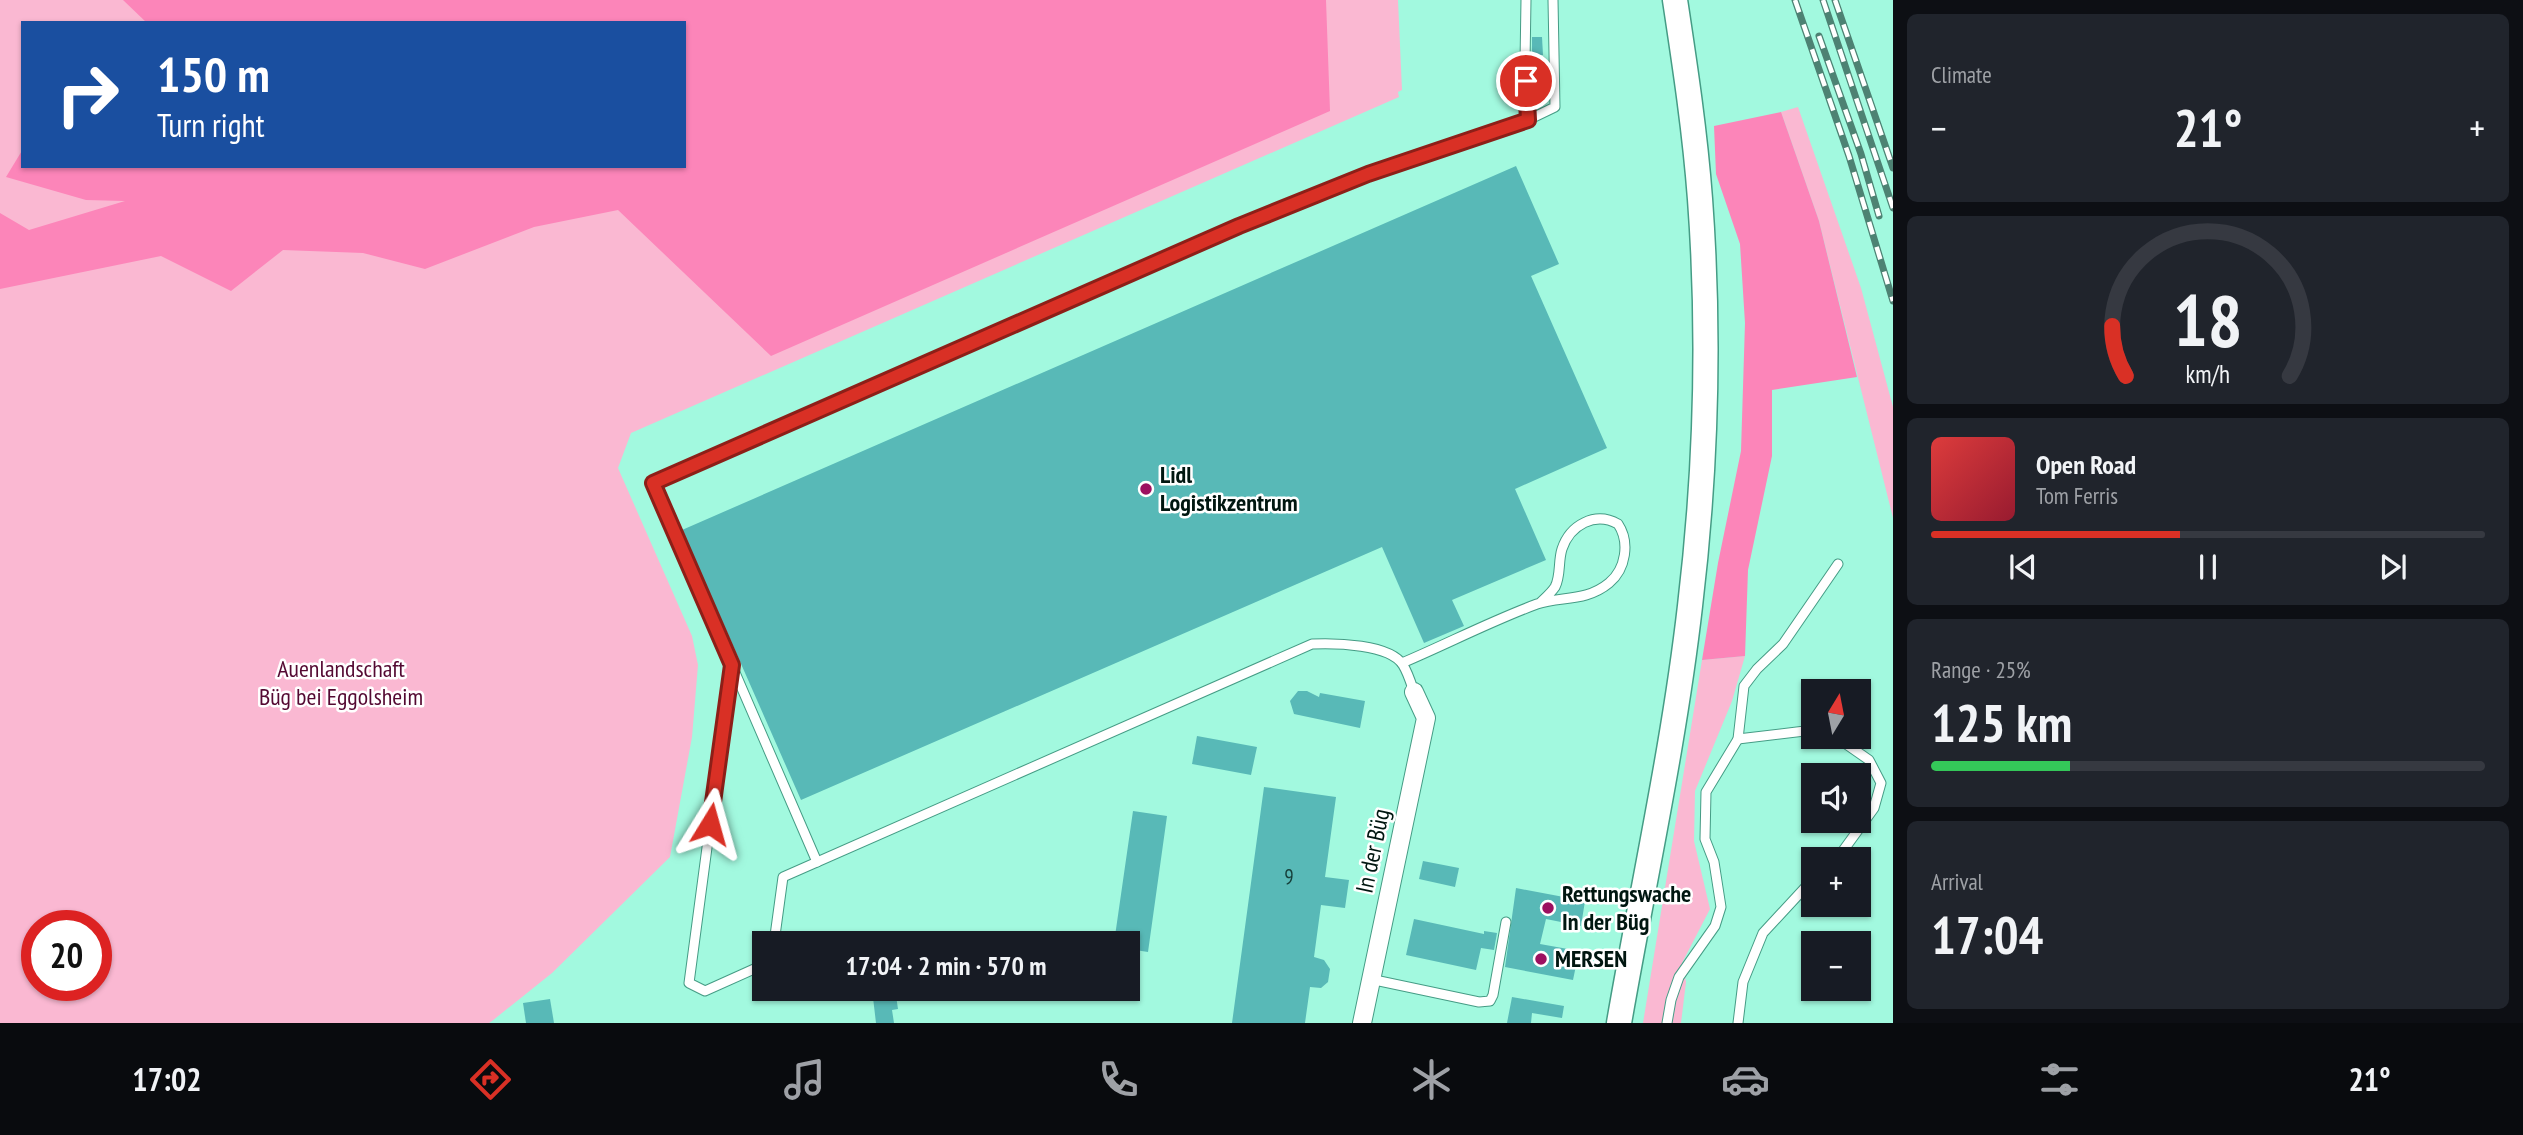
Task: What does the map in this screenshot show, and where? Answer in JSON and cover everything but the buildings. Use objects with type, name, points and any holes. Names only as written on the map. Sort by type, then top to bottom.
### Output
[{"type":"main road","points":[[1619,1023],[1670,736],[1690,606],[1702,442],[1705,339],[1700,199],[1675,0]]},
{"type":"street","name":"In der Büg","points":[[1362,1023],[1426,718],[1414,692]]},
{"type":"lane","points":[[1526,0],[1528,120]]},
{"type":"lane","points":[[817,862],[653,483],[1239,226],[1368,174],[1528,120],[1555,107],[1553,0]]},
{"type":"lane","points":[[1402,663],[1540,603],[1581,596],[1608,583],[1619,569],[1625,554],[1626,542],[1618,524],[1600,518],[1591,519],[1571,532],[1561,550],[1555,586],[1540,603]]},
{"type":"lane","points":[[1667,1023],[1679,977],[1715,926],[1721,906],[1714,862],[1705,839],[1706,792],[1738,739],[1744,686],[1757,668],[1783,644],[1838,564]]},
{"type":"lane","points":[[776,931],[783,877],[1312,644],[1336,642],[1381,651],[1402,663],[1414,692]]},
{"type":"lane","points":[[732,665],[689,983],[705,991],[752,970]]},
{"type":"lane","points":[[1738,739],[1801,731]]},
{"type":"lane","points":[[1846,847],[1874,808],[1881,783],[1868,760],[1853,749]]},
{"type":"lane","points":[[1738,1023],[1742,982],[1763,933],[1801,892]]},
{"type":"lane","points":[[1370,979],[1479,1002],[1489,1001],[1493,995],[1506,922]]},
{"type":"green space","name":"Auenlandschaft Büg bei Eggolsheim","points":[[0,0],[1398,0],[1402,90],[1398,92],[1399,97],[631,433],[618,468],[692,636],[698,665],[692,737],[670,857],[552,973],[492,1021],[0,1023]]},
{"type":"green space","points":[[1798,107],[1861,288],[1893,407],[1893,518],[1819,221],[1781,112]]},
{"type":"green space","points":[[1745,656],[1732,701],[1695,791],[1694,841],[1710,909],[1682,963],[1686,982],[1681,1023],[1643,1023],[1702,660]]},
{"type":"shaded area","points":[[123,0],[1326,0],[1330,111],[771,356],[618,210],[534,227],[425,269],[363,253],[283,250],[231,291],[161,256],[0,289],[0,213],[29,230],[125,201],[86,200],[6,177],[21,152],[21,168],[686,168],[686,21],[145,21]]},
{"type":"shaded area","points":[[1781,112],[1819,221],[1857,377],[1772,390],[1772,456],[1748,570],[1745,656],[1702,660],[1741,451],[1745,323],[1740,244],[1716,174],[1714,126]]},
{"type":"railway","points":[[1795,0],[1849,156],[1893,301]]},
{"type":"railway","points":[[1823,0],[1893,208]]},
{"type":"railway","points":[[1835,0],[1893,168]]},
{"type":"railway","points":[[1819,36],[1861,154],[1879,216]]},
{"type":"place","name":"Lidl Logistikzentrum","points":[[1146,489]]},
{"type":"place","name":"Rettungswache In der Büg","points":[[1548,908]]},
{"type":"place","name":"MERSEN","points":[[1541,959]]},
{"type":"route","points":[[710,824],[732,665],[653,483],[1239,226],[1368,174],[1528,120],[1526,81]]}]
